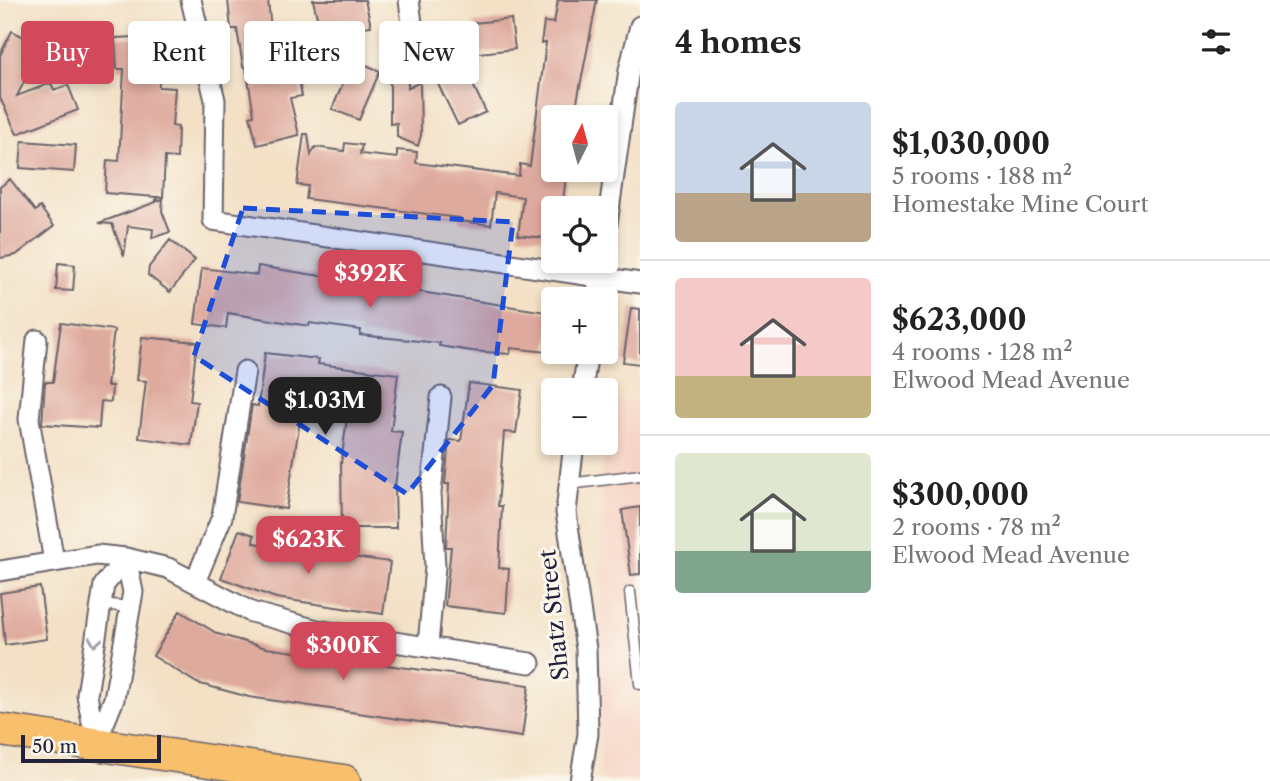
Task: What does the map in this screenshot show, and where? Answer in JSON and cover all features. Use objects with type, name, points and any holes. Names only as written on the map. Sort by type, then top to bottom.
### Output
[{"type":"main road","points":[[0,730],[344,781]]},
{"type":"street","points":[[191,0],[215,100],[213,220],[541,262]]},
{"type":"street","points":[[409,0],[412,21]]},
{"type":"street","points":[[612,196],[635,70],[640,26]]},
{"type":"street","points":[[611,273],[640,283]]},
{"type":"street","points":[[37,340],[29,419],[54,561]]},
{"type":"street","points":[[195,582],[222,517],[245,371]]},
{"type":"street","points":[[428,645],[435,567],[431,492],[441,397]]},
{"type":"street","name":"Shatz Street","points":[[572,455],[566,512],[586,649],[588,734],[580,781]]},
{"type":"street","points":[[0,571],[97,555],[126,558],[168,568],[251,612],[317,630],[428,645],[530,663]]},
{"type":"street","points":[[96,744],[87,695],[104,585],[126,558]]},
{"type":"street","points":[[96,744],[114,699],[132,592],[126,558]]},
{"type":"lane","points":[[568,484],[640,475]]},
{"type":"lane","points":[[630,592],[640,684]]},
{"type":"lane","points":[[102,604],[129,607]]},
{"type":"highlighted area","points":[[243,208],[513,222],[493,385],[407,494],[194,356]]},
{"type":"shaded area","points":[[618,400],[640,403],[640,781],[600,781],[602,455],[618,455]]},
{"type":"building","points":[[228,0],[268,0],[270,21],[244,21],[244,67],[237,29],[231,29]]},
{"type":"building","points":[[313,0],[365,0],[371,26],[365,27],[365,21],[318,21]]},
{"type":"building","points":[[558,0],[597,0],[576,105],[541,105],[541,182],[565,182],[564,196],[541,196],[541,238],[518,235],[523,197],[495,193],[491,225],[459,221],[460,218],[306,199],[308,186],[297,185],[304,134],[308,134],[311,155],[315,147],[344,151],[345,143],[362,145],[360,154],[397,158],[397,150],[417,152],[416,163],[519,176],[520,164],[530,166],[546,43],[541,43],[544,22],[554,23]]},
{"type":"building","points":[[511,19],[515,49],[479,53],[479,22]]},
{"type":"building","points":[[12,31],[21,36],[23,84],[17,96],[48,84],[51,84],[54,90],[68,85],[78,110],[17,134],[0,98],[0,55]]},
{"type":"building","points":[[128,37],[128,84],[159,84],[159,87],[175,88],[172,126],[178,127],[177,158],[165,157],[163,197],[157,197],[158,201],[163,199],[162,211],[170,232],[152,238],[153,229],[128,226],[124,256],[112,224],[99,223],[156,202],[156,197],[105,193],[107,160],[119,161],[124,69],[117,69],[115,38]]},
{"type":"building","points":[[366,65],[379,71],[379,73],[359,120],[332,109],[343,84],[365,84]]},
{"type":"building","points":[[249,84],[300,84],[302,96],[290,98],[299,135],[257,145],[250,116],[254,115]]},
{"type":"building","points":[[390,84],[408,84],[408,88],[420,84],[421,135],[418,146],[397,137],[397,123],[390,124]]},
{"type":"building","points":[[438,84],[473,84],[486,112],[458,125]]},
{"type":"building","points":[[22,141],[76,145],[74,172],[20,168]]},
{"type":"building","points":[[10,179],[35,211],[40,207],[54,226],[16,255],[0,258],[0,187]]},
{"type":"building","points":[[170,240],[195,260],[170,292],[148,275],[149,267]]},
{"type":"building","points":[[58,263],[75,265],[73,291],[56,290]]},
{"type":"building","points":[[258,266],[541,311],[541,351],[511,348],[510,354],[472,351],[439,346],[440,343],[360,335],[361,330],[310,323],[309,326],[228,313],[226,328],[195,324],[202,268],[257,275]]},
{"type":"building","points":[[631,308],[640,309],[640,364],[623,362]]},
{"type":"building","points":[[61,323],[114,330],[107,386],[112,386],[111,402],[101,401],[99,428],[42,424],[45,382],[53,382]]},
{"type":"building","points":[[142,337],[197,342],[190,401],[197,402],[191,445],[139,438],[146,381],[137,380]]},
{"type":"building","points":[[265,353],[319,359],[318,364],[398,374],[391,431],[402,432],[395,486],[396,528],[342,528],[341,464],[348,410],[340,409],[340,406],[303,401],[286,509],[237,502],[252,405],[258,406]]},
{"type":"building","points":[[469,383],[522,390],[516,433],[504,432],[498,506],[502,506],[499,568],[509,569],[506,613],[445,606],[451,547],[446,547],[449,484],[445,484],[449,440],[461,441]]},
{"type":"building","points":[[640,507],[640,574],[631,575],[622,510]]},
{"type":"building","points":[[239,530],[254,535],[253,543],[390,562],[383,614],[276,598],[221,578]]},
{"type":"building","points":[[40,587],[47,639],[5,645],[0,593]]},
{"type":"building","points":[[180,611],[218,634],[266,648],[529,685],[522,737],[249,697],[197,683],[153,656]]}]
